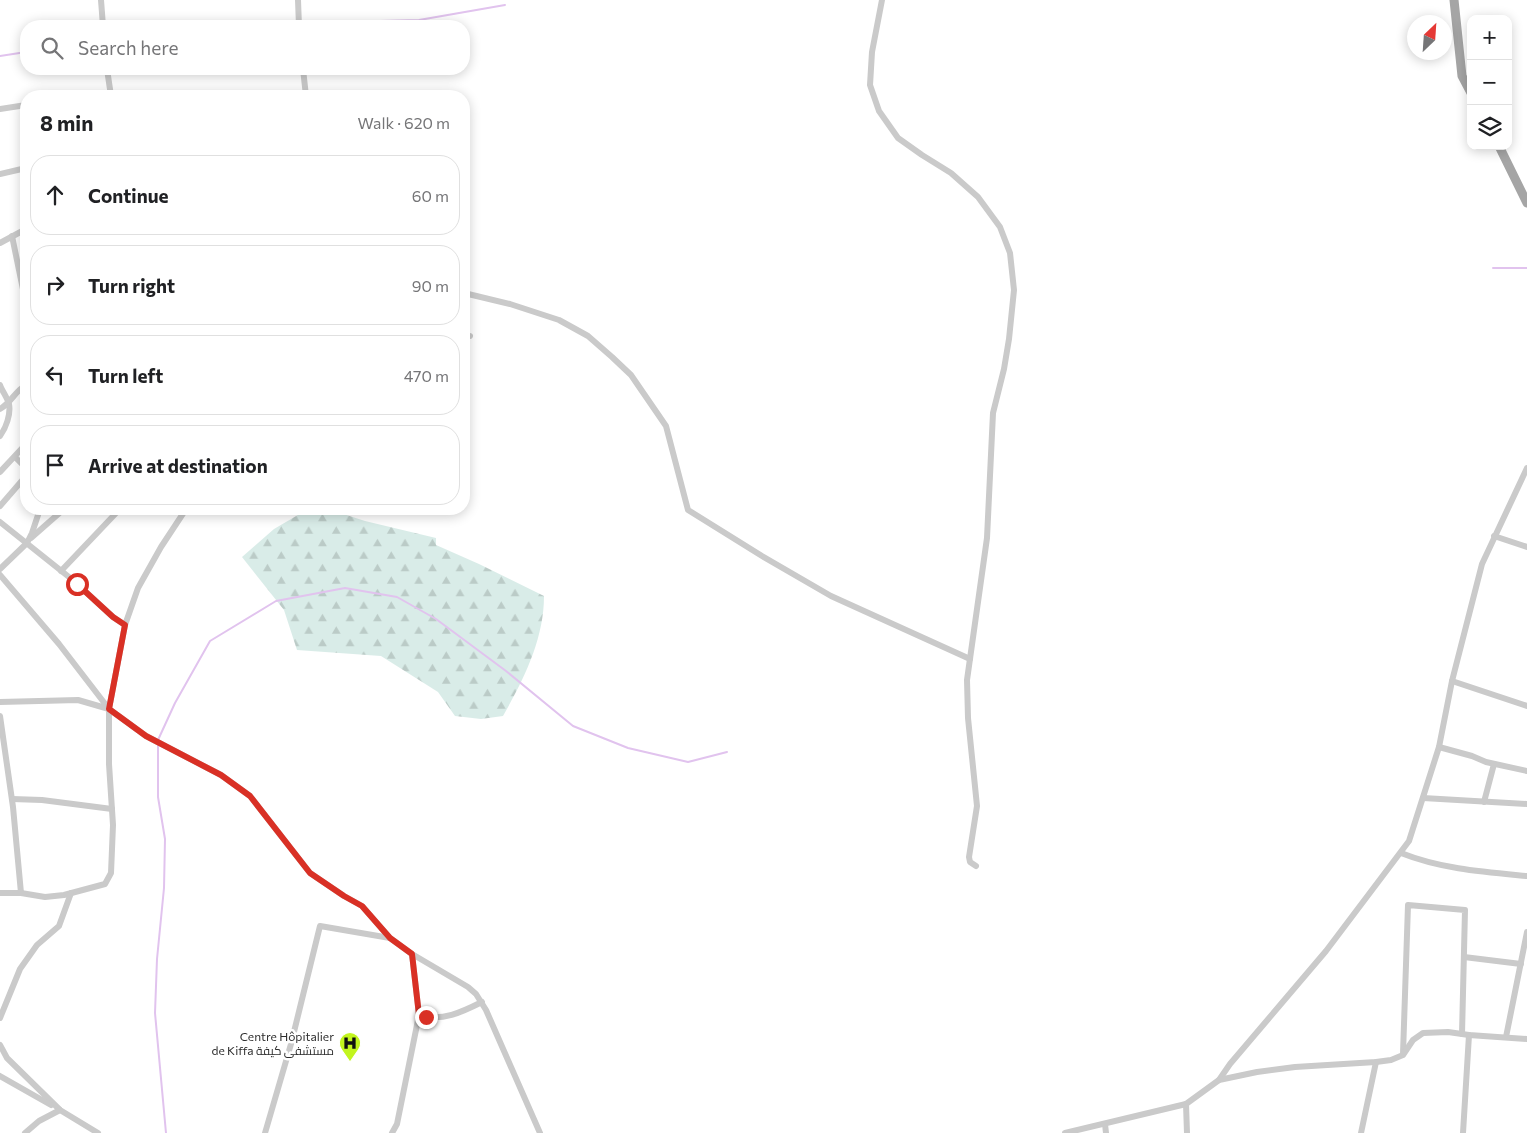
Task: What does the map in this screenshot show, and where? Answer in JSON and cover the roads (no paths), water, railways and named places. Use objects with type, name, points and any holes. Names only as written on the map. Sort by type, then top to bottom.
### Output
[{"type":"main road","points":[[1454,0],[1462,76],[1467,85]]},
{"type":"main road","points":[[1501,150],[1527,203]]},
{"type":"street","points":[[101,0],[103,20]]},
{"type":"street","points":[[298,0],[299,20]]},
{"type":"street","points":[[882,0],[872,52],[870,85],[879,111],[898,138],[951,173],[978,197],[1000,227],[1010,253],[1014,290],[1004,369],[993,413],[987,538],[967,680],[968,718],[977,806],[969,857],[970,862],[976,866]]},
{"type":"street","points":[[108,75],[109,90]]},
{"type":"street","points":[[304,75],[306,90]]},
{"type":"street","points":[[0,109],[20,106]]},
{"type":"street","points":[[0,174],[20,169]]},
{"type":"street","points":[[0,243],[20,232]]},
{"type":"street","points":[[12,236],[20,275]]},
{"type":"street","points":[[470,294],[510,304],[559,320],[588,336],[631,375],[666,426],[688,510],[831,596],[970,659]]},
{"type":"street","points":[[0,384],[9,404],[9,414],[5,430],[0,436]]},
{"type":"street","points":[[0,409],[9,404],[20,389]]},
{"type":"street","points":[[0,472],[20,451]]},
{"type":"street","points":[[15,457],[20,462]]},
{"type":"street","points":[[1065,1133],[1186,1104],[1219,1080],[1230,1064],[1326,951],[1401,853],[1409,840],[1439,747],[1452,681],[1482,564],[1527,468]]},
{"type":"street","points":[[0,506],[20,483]]},
{"type":"street","points":[[27,543],[38,515]]},
{"type":"street","points":[[0,569],[57,515]]},
{"type":"street","points":[[61,571],[114,515]]},
{"type":"street","points":[[0,893],[21,893],[46,897],[71,893],[105,884],[111,872],[113,825],[109,709],[125,625],[138,588],[182,515]]},
{"type":"street","points":[[0,522],[125,625]]},
{"type":"street","points":[[1494,536],[1527,547]]},
{"type":"street","points":[[0,575],[59,644],[109,709],[146,736],[221,775],[250,796],[310,873],[362,906],[390,938],[412,954],[468,987],[482,1002],[540,1133]]},
{"type":"street","points":[[1452,681],[1527,706]]},
{"type":"street","points":[[0,702],[78,700],[109,709]]},
{"type":"street","points":[[0,716],[12,799],[21,893]]},
{"type":"street","points":[[1439,747],[1494,764],[1527,771]]},
{"type":"street","points":[[1484,802],[1494,764]]},
{"type":"street","points":[[1423,798],[1527,804]]},
{"type":"street","points":[[12,799],[42,800],[112,809]]},
{"type":"street","points":[[1401,853],[1424,862],[1464,870],[1527,876]]},
{"type":"street","points":[[0,1018],[20,969],[37,945],[59,926],[71,893]]},
{"type":"street","points":[[1403,1055],[1408,905],[1465,910],[1466,1035],[1463,1133]]},
{"type":"street","points":[[265,1133],[291,1044],[320,926],[390,938]]},
{"type":"street","points":[[1506,1037],[1527,932]]},
{"type":"street","points":[[392,1133],[397,1124],[419,1015],[412,954]]},
{"type":"street","points":[[1464,957],[1521,964]]},
{"type":"street","points":[[419,1015],[447,1016],[459,1013],[482,1002]]},
{"type":"street","points":[[1219,1080],[1295,1067],[1391,1060],[1403,1055],[1413,1040],[1423,1033],[1448,1032],[1527,1039]]},
{"type":"street","points":[[0,1045],[7,1058],[60,1110]]},
{"type":"street","points":[[1361,1133],[1376,1062]]},
{"type":"street","points":[[0,1076],[98,1133]]},
{"type":"street","points":[[1186,1104],[1186,1133]]},
{"type":"street","points":[[25,1133],[39,1121],[60,1110]]},
{"type":"street","points":[[397,1124],[398,1133]]},
{"type":"street","points":[[1105,1124],[1106,1133]]},
{"type":"waterway","points":[[419,20],[505,5]]},
{"type":"waterway","points":[[0,56],[20,53]]},
{"type":"waterway","points":[[1493,268],[1527,268]]},
{"type":"waterway","points":[[158,740],[175,703],[210,641],[276,601],[345,588],[397,597],[436,619],[506,671],[573,726],[628,748],[688,762],[727,752]]},
{"type":"waterway","points":[[158,744],[158,797],[165,839],[164,888],[157,959],[155,1013],[166,1133]]},
{"type":"place","name":"Centre Hôpitalier de Kiffa مستشفى كيفة","points":[[350,1062]]}]
